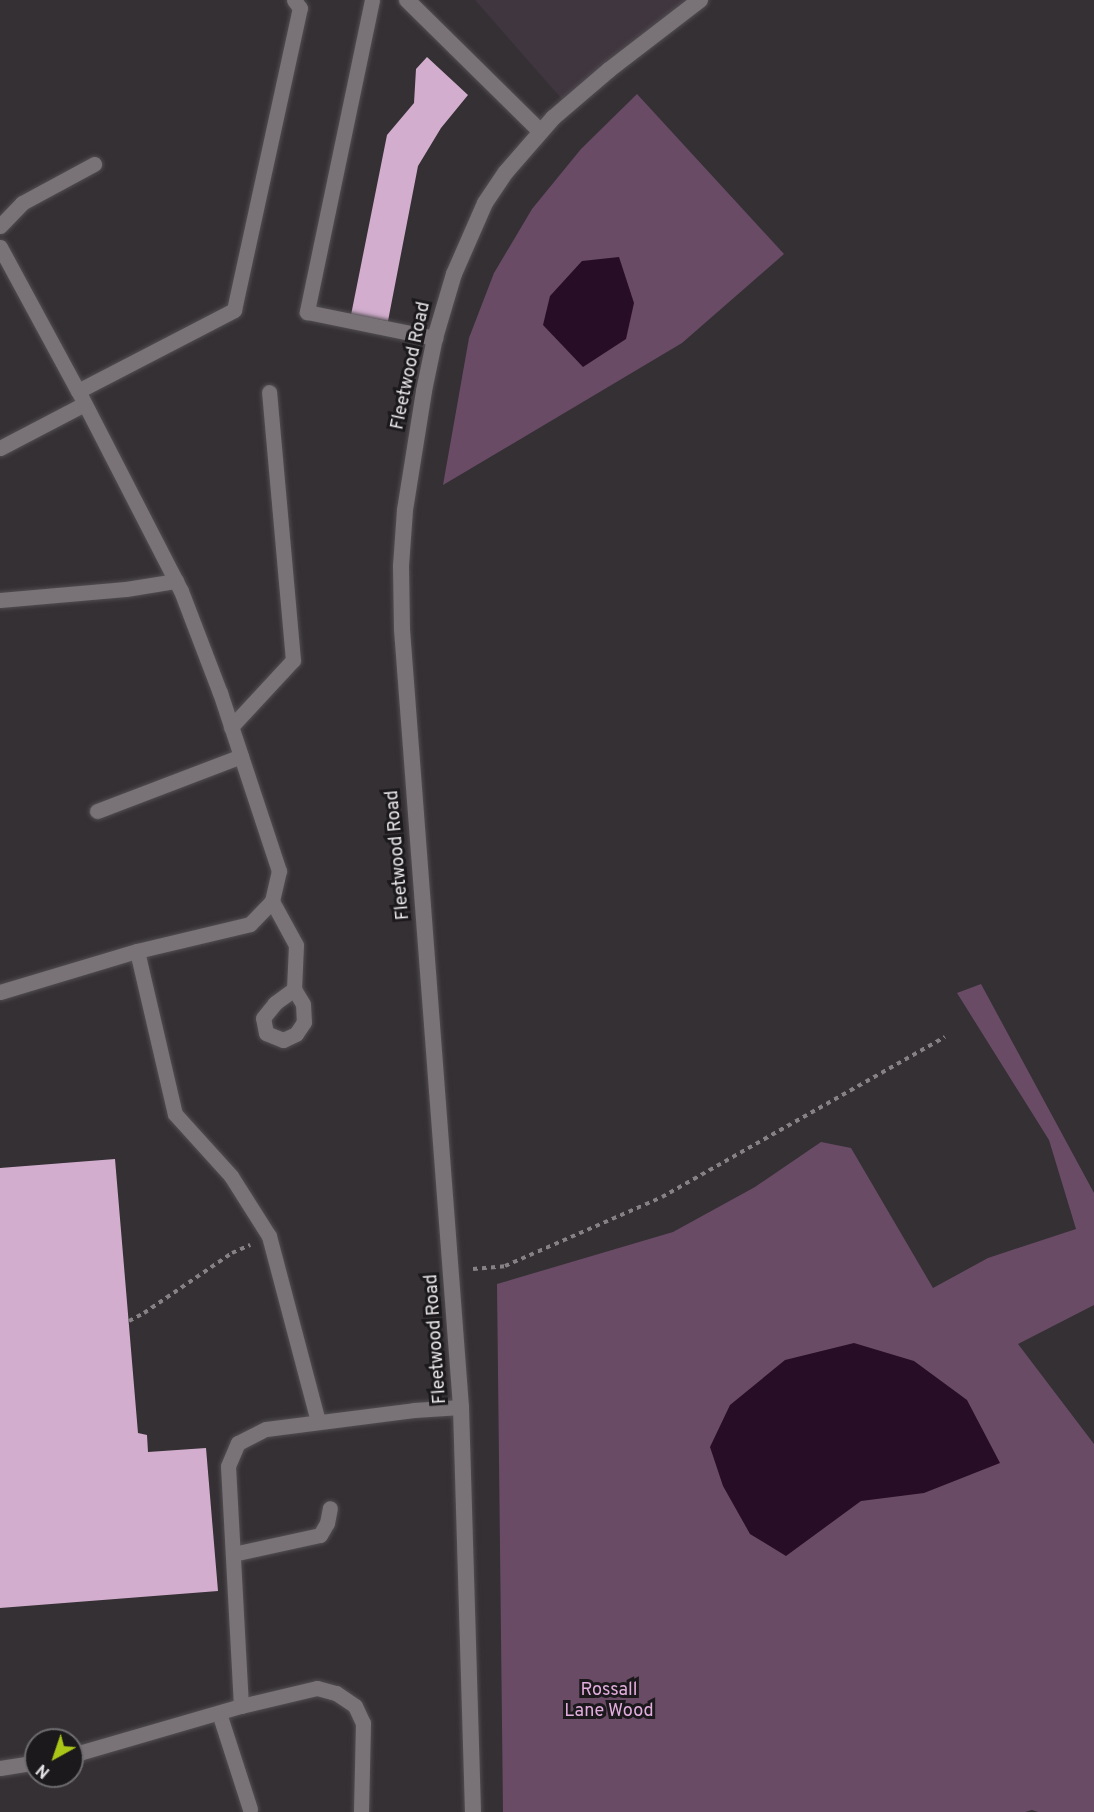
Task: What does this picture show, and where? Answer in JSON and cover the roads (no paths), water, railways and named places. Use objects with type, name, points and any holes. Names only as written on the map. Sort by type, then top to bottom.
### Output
[{"type":"main road","points":[[407,0],[540,132]]},
{"type":"main road","name":"Fleetwood Road","points":[[473,1812],[461,1407],[412,771],[402,587],[406,500],[435,338],[454,274],[484,203],[540,132],[609,70],[700,0]]},
{"type":"lane","points":[[0,448],[81,397],[234,310],[300,8],[294,0]]},
{"type":"lane","points":[[372,0],[307,312],[435,338]]},
{"type":"lane","points":[[0,226],[22,203],[94,164]]},
{"type":"lane","points":[[0,247],[176,581],[231,727],[279,871],[272,901],[250,924],[137,951],[0,993]]},
{"type":"lane","points":[[231,727],[293,660],[269,392]]},
{"type":"lane","points":[[0,600],[126,589],[176,581]]},
{"type":"lane","points":[[97,812],[241,756]]},
{"type":"lane","points":[[272,901],[296,945],[294,989]]},
{"type":"lane","points":[[137,951],[175,1114],[231,1176],[269,1236],[318,1422]]},
{"type":"lane","points":[[241,1706],[228,1466],[238,1443],[266,1429],[461,1407]]},
{"type":"lane","points":[[233,1554],[320,1535],[327,1523],[330,1508]]},
{"type":"lane","points":[[84,1752],[241,1706],[317,1688],[336,1693],[355,1706],[363,1723],[361,1812]]},
{"type":"lane","points":[[219,1713],[250,1809]]},
{"type":"lane","points":[[0,1768],[24,1764]]},
{"type":"park label","name":"Rossall Lane Wood","points":[[609,1702]]}]
